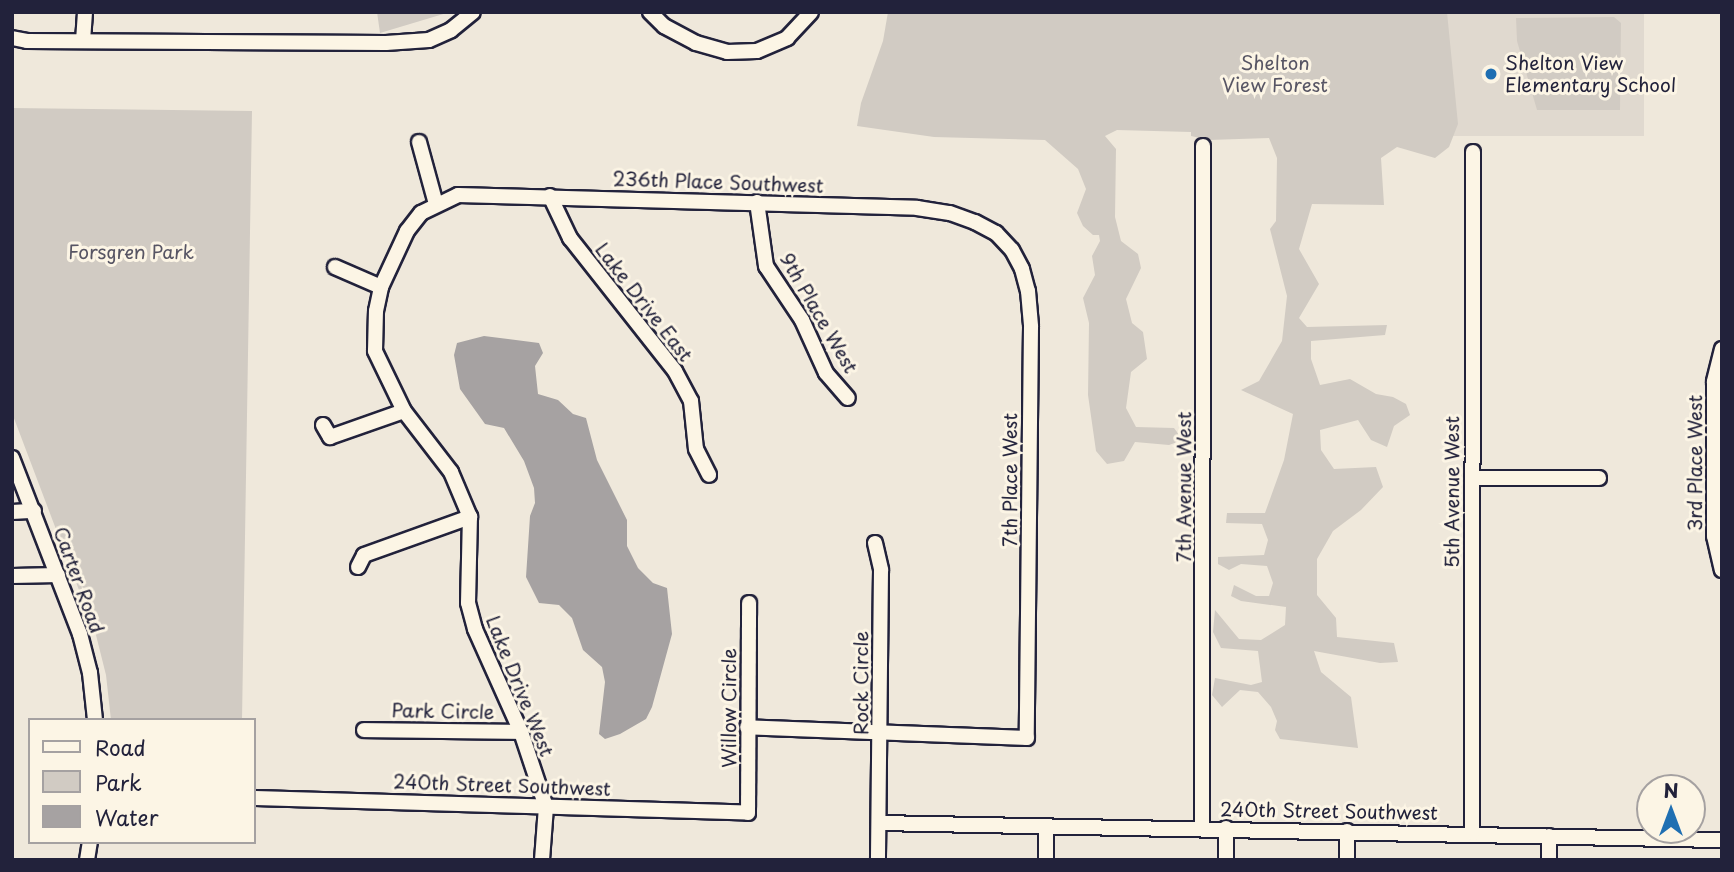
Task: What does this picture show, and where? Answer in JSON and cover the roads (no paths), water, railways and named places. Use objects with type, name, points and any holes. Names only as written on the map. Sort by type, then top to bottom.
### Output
[{"type":"street","points":[[83,41],[85,12]]},
{"type":"street","points":[[12,38],[27,41],[386,43],[429,40],[451,30],[473,12]]},
{"type":"street","points":[[650,12],[664,26],[696,43],[727,52],[757,51],[786,38],[809,16]]},
{"type":"street","points":[[419,142],[436,204]]},
{"type":"street","name":"7th Avenue West","points":[[1202,828],[1203,146]]},
{"type":"street","name":"5th Avenue West","points":[[1472,152],[1472,833]]},
{"type":"street","name":"236th Place Southwest","points":[[436,204],[458,195],[917,208],[950,213],[996,233]]},
{"type":"street","name":"Lake Drive East","points":[[550,196],[570,238],[675,371],[691,401],[696,449],[709,475]]},
{"type":"street","name":"9th Place West","points":[[757,202],[766,266],[802,320],[826,373],[848,398]]},
{"type":"street","name":"Lake Drive West","points":[[436,204],[421,213],[407,232],[381,287],[376,311],[375,351],[404,411],[451,472],[470,517],[468,604],[475,629],[521,732],[546,807]]},
{"type":"street","name":"7th Place West","points":[[880,731],[1027,737],[1031,327],[1022,269],[1012,250],[996,233]]},
{"type":"street","points":[[335,267],[381,287]]},
{"type":"street","name":"3rd Place West","points":[[1721,353],[1714,382],[1714,536],[1722,570]]},
{"type":"street","points":[[323,425],[330,438],[404,411]]},
{"type":"street","name":"Carter Road","points":[[12,458],[58,575],[90,673],[95,718]]},
{"type":"street","points":[[1472,478],[1599,478]]},
{"type":"street","points":[[12,512],[34,511]]},
{"type":"street","points":[[358,567],[364,555],[470,517]]},
{"type":"street","name":"Rock Circle","points":[[875,543],[881,570],[878,860]]},
{"type":"street","points":[[12,576],[58,575]]},
{"type":"street","name":"Willow Circle","points":[[748,813],[749,603]]},
{"type":"street","points":[[747,727],[880,731]]},
{"type":"street","name":"Park Circle","points":[[364,730],[521,732]]},
{"type":"street","name":"240th Street Southwest","points":[[256,798],[748,813]]},
{"type":"street","points":[[542,860],[546,807]]},
{"type":"street","name":"240th Street Southwest","points":[[879,823],[1722,840]]},
{"type":"street","points":[[1045,828],[1046,860]]},
{"type":"street","points":[[1226,828],[1226,860]]},
{"type":"street","points":[[1347,831],[1347,860]]},
{"type":"street","points":[[1549,836],[1549,860]]},
{"type":"water","points":[[484,336],[539,343],[543,353],[535,366],[538,394],[558,400],[573,414],[586,418],[597,460],[627,520],[627,546],[638,568],[653,583],[667,588],[672,634],[652,707],[646,719],[605,739],[599,734],[605,682],[602,667],[583,650],[572,618],[559,605],[539,603],[526,577],[530,516],[535,503],[534,488],[524,461],[504,428],[485,424],[460,389],[454,355],[457,343]]},
{"type":"place","name":"Shelton View Elementary School","points":[[1491,74]]},
{"type":"park label","name":"Shelton View Forest","points":[[1275,74]]},
{"type":"park label","name":"Forsgren Park","points":[[131,252]]}]
